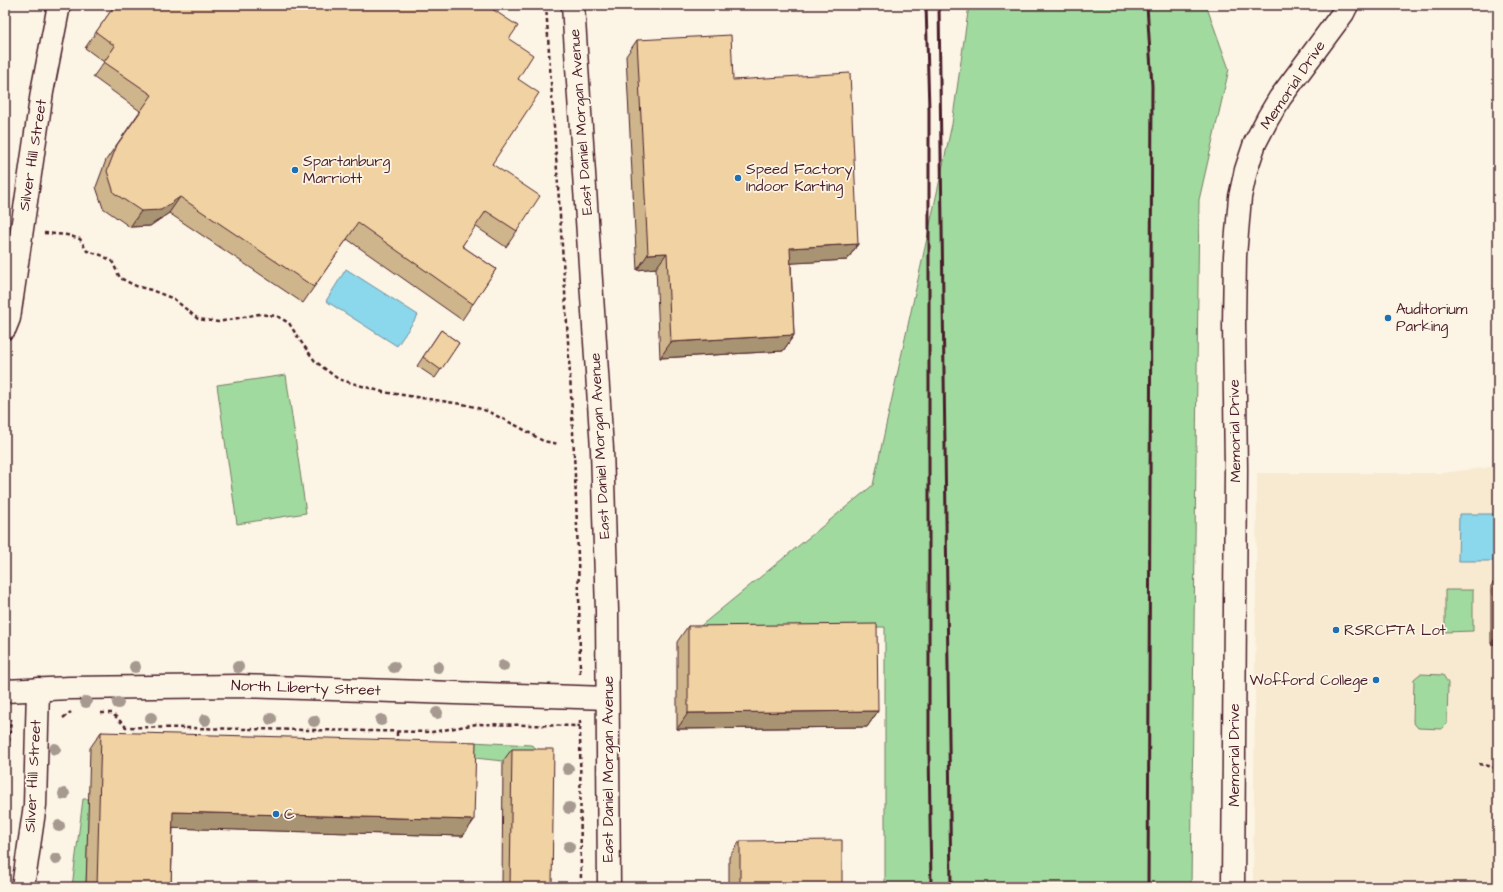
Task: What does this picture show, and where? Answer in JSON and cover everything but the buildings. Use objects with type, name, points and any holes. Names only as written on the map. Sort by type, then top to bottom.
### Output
[{"type":"street","name":"Silver Hill Street","points":[[5,328],[9,318],[42,92],[59,5]]},
{"type":"street","name":"East Daniel Morgan Avenue","points":[[573,5],[602,449],[607,611],[609,887]]},
{"type":"street","name":"Memorial Drive","points":[[1233,887],[1236,469],[1234,325],[1235,256],[1240,197],[1248,163],[1255,143],[1268,118],[1280,98],[1343,13],[1347,5]]},
{"type":"street","name":"North Liberty Street","points":[[5,691],[38,689],[240,686],[608,698]]},
{"type":"street","name":"Silver Hill Street","points":[[23,887],[34,805],[38,689]]},
{"type":"path","points":[[546,5],[572,403],[580,612],[580,653]]},
{"type":"path","points":[[21,232],[67,234],[80,239],[87,251],[101,255],[112,261],[120,278],[136,286],[152,290],[174,299],[198,319],[218,322],[259,314],[277,316],[289,323],[315,361],[338,379],[384,392],[468,404],[487,410],[521,428],[542,442],[559,444]]},
{"type":"path","points":[[63,718],[72,711]]},
{"type":"path","points":[[96,712],[112,713],[126,728],[432,732],[477,724],[580,726],[581,887]]},
{"type":"path","points":[[5,776],[11,719]]},
{"type":"path","points":[[397,732],[398,744]]},
{"type":"path","points":[[1479,764],[1498,768]]},
{"type":"shaded area","name":"Wofford College","points":[[1498,466],[1498,887],[1253,887],[1257,473],[1441,473]]},
{"type":"green space","points":[[969,5],[1206,5],[1229,69],[1199,200],[1191,887],[885,887],[885,627],[698,628],[873,485],[952,124]]},
{"type":"green space","points":[[286,375],[306,513],[237,524],[217,385]]},
{"type":"green space","points":[[1445,590],[1473,590],[1473,631],[1445,632]]},
{"type":"green space","points":[[1420,674],[1443,675],[1448,683],[1447,724],[1442,729],[1418,728],[1413,722],[1414,679]]},
{"type":"green space","points":[[451,741],[531,745],[536,748],[536,761],[503,761],[465,757],[447,744]]},
{"type":"green space","points":[[83,799],[89,799],[86,887],[72,887]]},
{"type":"water","points":[[346,269],[418,315],[397,346],[326,301]]},
{"type":"water","points":[[1459,514],[1495,514],[1495,561],[1458,561]]},
{"type":"railway","points":[[926,5],[929,110],[929,748],[931,887]]},
{"type":"railway","points":[[939,5],[951,887]]},
{"type":"railway","points":[[1147,5],[1152,86],[1148,887]]},
{"type":"place","name":"Spartanburg Marriott","points":[[295,170]]},
{"type":"place","name":"Speed Factory Indoor Karting","points":[[738,178]]},
{"type":"place","name":"Auditorium Parking","points":[[1388,318]]},
{"type":"place","name":"RSRCFTA Lot","points":[[1336,630]]},
{"type":"place","name":"Wofford College","points":[[1376,680]]},
{"type":"place","name":"C","points":[[276,814]]}]
